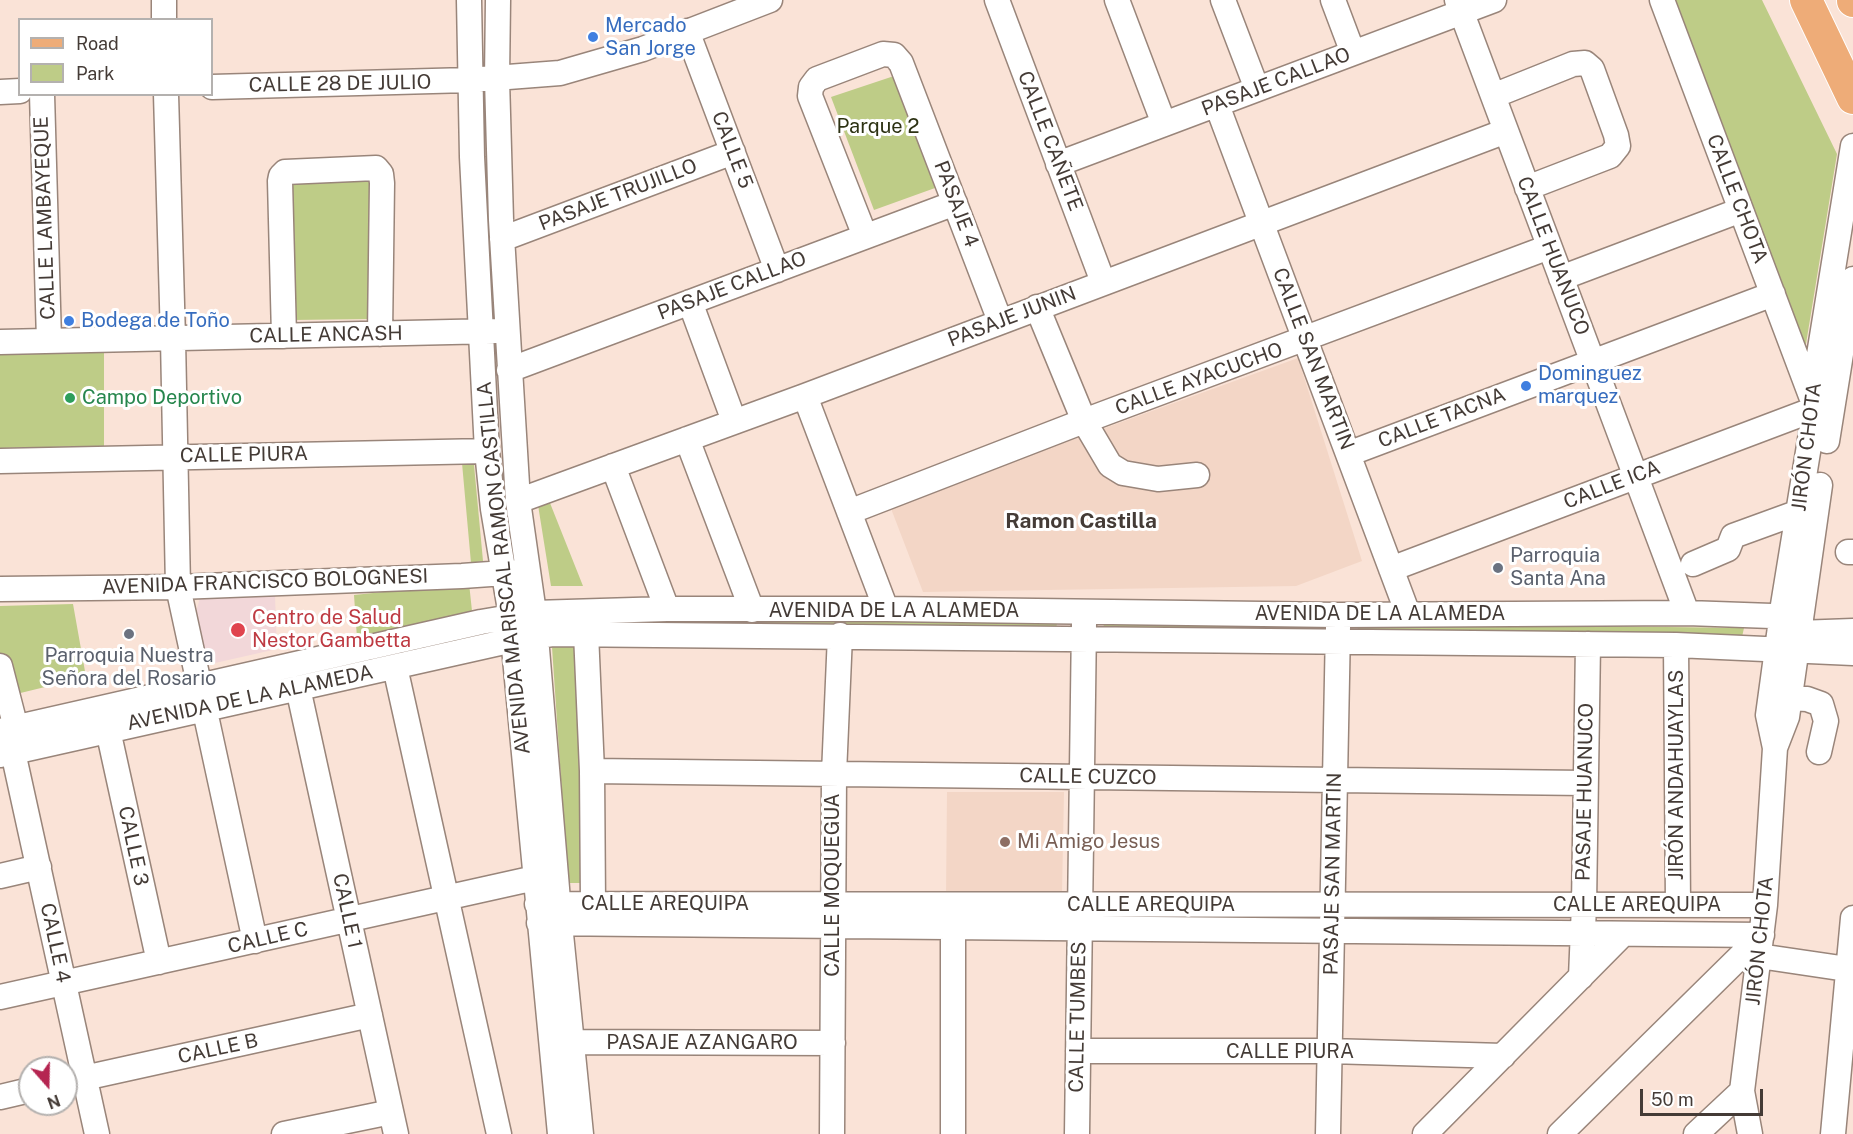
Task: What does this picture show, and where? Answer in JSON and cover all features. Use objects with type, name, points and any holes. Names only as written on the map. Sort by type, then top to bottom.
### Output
[{"type":"main road","points":[[1806,0],[1853,98]]},
{"type":"street","points":[[164,0],[164,18]]},
{"type":"street","name":"AVENIDA MARISCAL RAMON CASTILLA","points":[[469,0],[469,80],[487,451],[493,509],[505,574],[523,626],[549,914],[560,1134]]},
{"type":"street","name":"AVENIDA MARISCAL RAMON CASTILLA","points":[[498,0],[497,79],[509,370],[518,501],[529,570],[523,626],[535,878],[549,914],[572,1042],[581,1134]]},
{"type":"street","name":"CALLE 28 DE JULIO","points":[[213,87],[497,79],[560,74],[642,49],[770,0]]},
{"type":"street","name":"CALLE CAÑETE","points":[[997,0],[1103,282]]},
{"type":"street","points":[[1117,0],[1164,124]]},
{"type":"street","points":[[1223,0],[1257,89]]},
{"type":"street","points":[[1333,0],[1353,53]]},
{"type":"street","name":"PASAJE CALLAO","points":[[1058,164],[1353,53],[1459,6],[1494,0]]},
{"type":"street","name":"CALLE CHOTA","points":[[1662,0],[1773,294],[1820,403]]},
{"type":"street","name":"CALLE HUANUCO","points":[[1459,6],[1687,613]]},
{"type":"street","name":"CALLE 5","points":[[687,31],[777,270]]},
{"type":"street","name":"PASAJE 4","points":[[866,236],[810,96],[817,79],[883,54],[894,55],[902,63],[1000,321]]},
{"type":"street","points":[[1493,96],[1573,64],[1585,63],[1592,69],[1618,146],[1610,156],[1527,188]]},
{"type":"street","points":[[0,92],[18,92]]},
{"type":"street","name":"CALLE LAMBAYEQUE","points":[[42,96],[49,341]]},
{"type":"street","points":[[166,96],[178,587],[255,941]]},
{"type":"street","name":"CALLE SAN MARTIN","points":[[1217,105],[1408,614]]},
{"type":"street","name":"PASAJE JUNIN","points":[[518,501],[805,396],[1506,131]]},
{"type":"street","name":"JIRÓN CHOTA","points":[[1750,1134],[1742,1091],[1765,905],[1775,748],[1768,715],[1790,633],[1853,146]]},
{"type":"street","name":"PASAJE TRUJILLO","points":[[502,239],[733,152]]},
{"type":"street","points":[[284,336],[281,176],[285,172],[376,168],[381,174],[382,183],[380,334]]},
{"type":"street","name":"PASAJE CALLAO","points":[[509,370],[955,202]]},
{"type":"street","points":[[1561,278],[1741,210]]},
{"type":"street","name":"CALLE AYACUCHO","points":[[849,512],[1084,421],[1549,247]]},
{"type":"street","name":"JIRÓN CHOTA","points":[[1775,748],[1787,717],[1790,698],[1790,633],[1799,512],[1820,403],[1853,279]]},
{"type":"street","name":"CALLE TACNA","points":[[1348,454],[1773,294]]},
{"type":"street","points":[[690,302],[734,421]]},
{"type":"street","points":[[1037,307],[1084,421],[1110,465],[1123,473],[1158,479],[1197,475]]},
{"type":"street","name":"CALLE ANCASH","points":[[0,342],[507,331]]},
{"type":"street","points":[[805,396],[886,609]]},
{"type":"street","name":"CALLE ICA","points":[[1391,569],[1820,403]]},
{"type":"street","points":[[687,439],[752,610]]},
{"type":"street","name":"CALLE PIURA","points":[[0,461],[487,451]]},
{"type":"street","points":[[614,466],[667,609]]},
{"type":"street","points":[[1693,564],[1728,549],[1733,536],[1799,512]]},
{"type":"street","name":"AVENIDA FRANCISCO BOLOGNESI","points":[[0,589],[178,587],[505,574],[529,570]]},
{"type":"street","name":"AVENIDA DE LA ALAMEDA","points":[[8,729],[198,685],[523,626],[667,609],[886,609],[1338,615],[1687,613],[1790,633]]},
{"type":"street","name":"CALLE TUMBES","points":[[1077,1134],[1084,612]]},
{"type":"street","name":"PASAJE SAN MARTIN","points":[[1328,1134],[1338,615]]},
{"type":"street","name":"AVENIDA DE LA ALAMEDA","points":[[7,753],[395,667],[523,626],[586,633],[1676,645],[1790,633]]},
{"type":"street","points":[[1790,633],[1853,631]]},
{"type":"street","points":[[586,633],[592,771],[592,904]]},
{"type":"street","points":[[1790,633],[1853,653]]},
{"type":"street","name":"CALLE MOQUEGUA","points":[[832,1134],[834,774],[840,635]]},
{"type":"street","name":"PASAJE HUANUCO","points":[[1581,977],[1587,644]]},
{"type":"street","name":"JIRÓN ANDAHUAYLAS","points":[[1676,645],[1678,905]]},
{"type":"street","points":[[0,666],[8,729]]},
{"type":"street","points":[[395,667],[499,1134]]},
{"type":"street","name":"CALLE 1","points":[[298,688],[394,1123]]},
{"type":"street","points":[[1790,698],[1807,699],[1821,704],[1826,722],[1819,752]]},
{"type":"street","name":"CALLE 3","points":[[108,730],[159,962]]},
{"type":"street","name":"CALLE 4","points":[[7,753],[39,867],[64,983],[73,1056]]},
{"type":"street","name":"CALLE CUZCO","points":[[592,771],[1585,783]]},
{"type":"street","points":[[0,876],[39,867]]},
{"type":"street","name":"CALLE C","points":[[0,997],[535,878]]},
{"type":"street","name":"CALLE AREQUIPA","points":[[549,914],[592,904],[833,915]]},
{"type":"street","name":"CALLE AREQUIPA","points":[[953,916],[1080,905],[1765,905]]},
{"type":"street","name":"CALLE AREQUIPA","points":[[549,914],[953,916],[1080,928],[1623,934],[1760,946],[1851,969]]},
{"type":"street","points":[[953,916],[953,1134]]},
{"type":"street","points":[[1833,1134],[1851,969],[1853,918]]},
{"type":"street","points":[[1425,1134],[1623,934]]},
{"type":"street","points":[[1560,1134],[1760,946]]},
{"type":"street","name":"CALLE B","points":[[78,1080],[370,1015]]},
{"type":"street","name":"PASAJE AZANGARO","points":[[572,1042],[832,1043]]},
{"type":"street","name":"CALLE PIURA","points":[[1078,1051],[1329,1051],[1503,1056]]},
{"type":"street","name":"CALLE 4","points":[[78,1085],[98,1134]]},
{"type":"street","points":[[1696,1134],[1742,1091]]},
{"type":"street","points":[[0,1097],[18,1093]]},
{"type":"street","points":[[284,1134],[394,1123]]},
{"type":"shaded area","points":[[1298,358],[1362,561],[1296,586],[923,592],[890,506]]},
{"type":"shaded area","name":"Centro de Salud Nestor Gambetta","points":[[275,596],[277,649],[215,663],[207,659],[196,612],[200,598]]},
{"type":"shaded area","name":"Mi Amigo Jesus","points":[[947,792],[1064,792],[1062,893],[946,896]]},
{"type":"green space","points":[[1667,0],[1762,0],[1837,154],[1805,350]]},
{"type":"green space","name":"Parque 2","points":[[894,76],[935,188],[874,210],[831,97]]},
{"type":"green space","points":[[371,179],[372,319],[292,320],[290,181]]},
{"type":"green space","name":"Campo Deportivo","points":[[104,348],[104,446],[0,448],[0,350]]},
{"type":"green space","points":[[462,463],[474,465],[483,561],[471,563]]},
{"type":"green space","points":[[550,503],[583,586],[551,586],[538,505]]},
{"type":"green space","points":[[469,583],[472,611],[357,638],[354,595]]},
{"type":"green space","points":[[73,604],[86,677],[0,698],[0,606]]},
{"type":"green space","points":[[595,620],[1057,621],[1056,635],[594,632]]},
{"type":"green space","points":[[1104,623],[1316,623],[1317,637],[1102,637]]},
{"type":"green space","points":[[1358,623],[1744,628],[1742,637],[1357,639]]},
{"type":"green space","points":[[552,647],[579,647],[583,883],[568,883]]},
{"type":"place","name":"Mercado San Jorge","points":[[593,37]]},
{"type":"place","name":"Bodega de Toño","points":[[69,321]]},
{"type":"place","name":"Dominguez marquez","points":[[1526,386]]},
{"type":"place","name":"Campo Deportivo","points":[[70,398]]},
{"type":"place","name":"Parroquia Santa Ana","points":[[1498,568]]},
{"type":"place","name":"Centro de Salud Nestor Gambetta","points":[[238,630]]},
{"type":"place","name":"Parroquia Nuestra Señora del Rosario","points":[[129,634]]},
{"type":"place","name":"Mi Amigo Jesus","points":[[1005,842]]},
{"type":"district","name":"Ramon Castilla","points":[[1081,522]]}]
